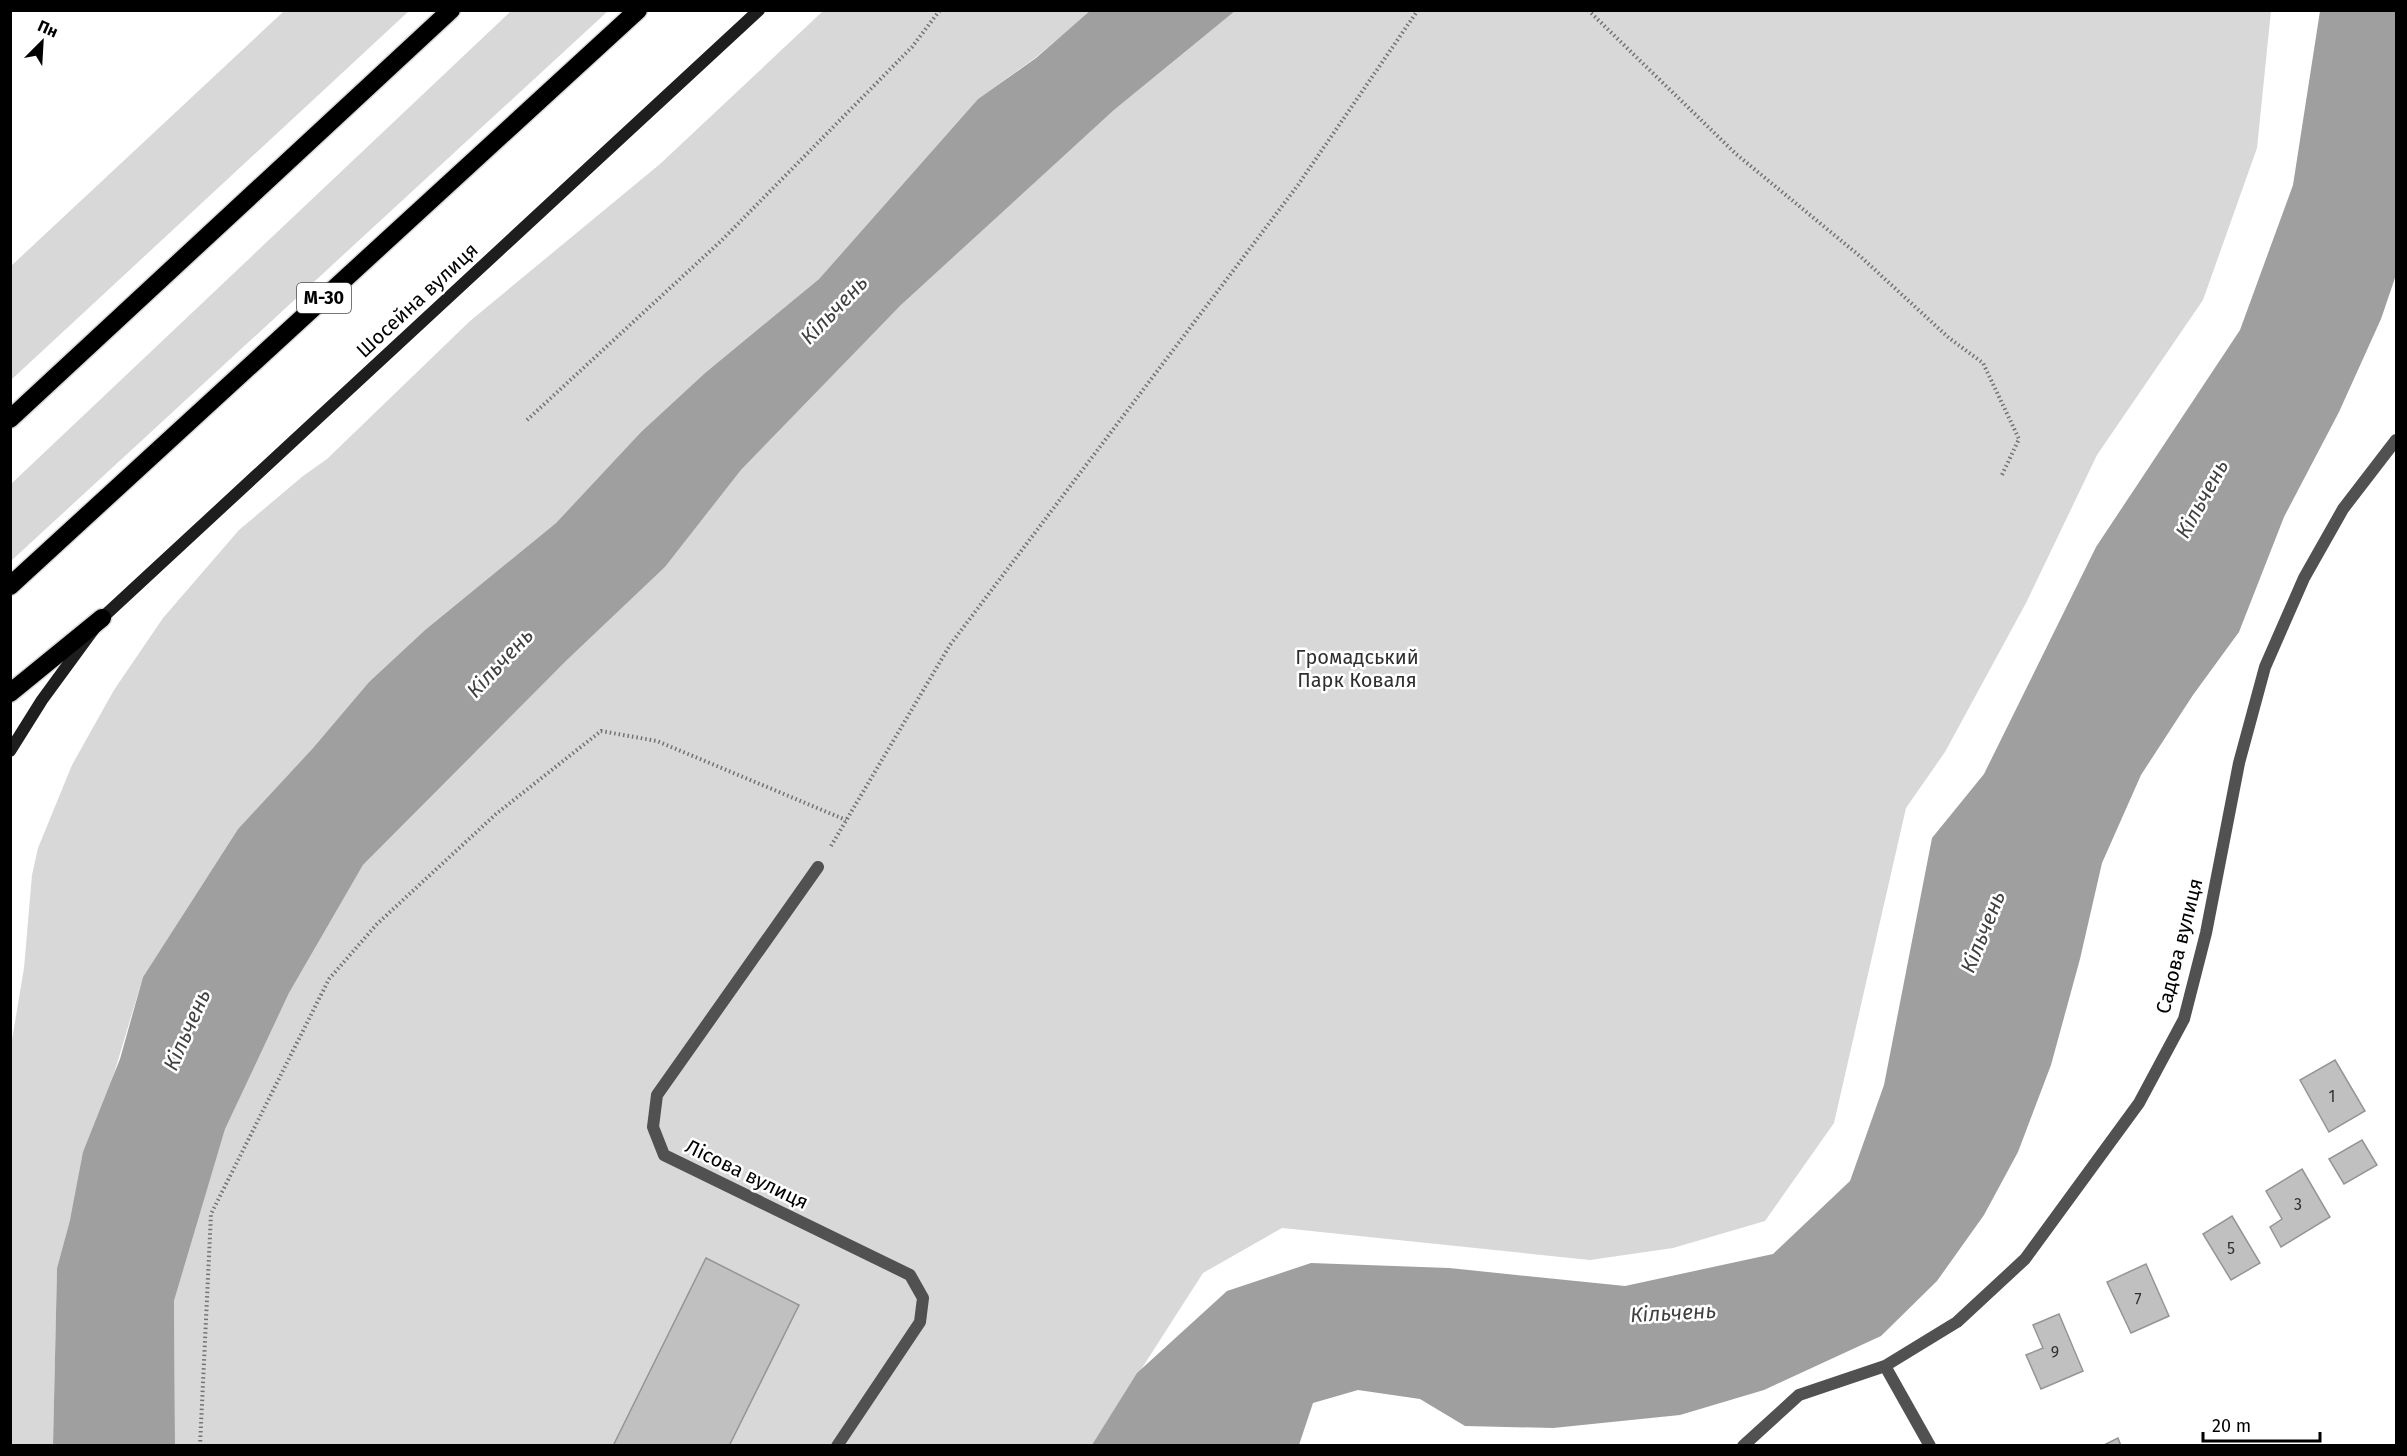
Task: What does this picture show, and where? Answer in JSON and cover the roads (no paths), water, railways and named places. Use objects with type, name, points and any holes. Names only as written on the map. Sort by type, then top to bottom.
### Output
[{"type":"highway","points":[[10,419],[451,10]]},
{"type":"highway","name":"М-30","points":[[10,586],[638,10]]},
{"type":"highway","points":[[10,693],[102,618]]},
{"type":"street","name":"Шосейна вулиця","points":[[10,751],[42,700],[102,618],[759,10]]},
{"type":"street","name":"Садова вулиця","points":[[1743,1446],[1799,1395],[1885,1366],[1957,1322],[2025,1259],[2139,1103],[2184,1019],[2206,933],[2238,763],[2265,667],[2304,578],[2343,509],[2397,440]]},
{"type":"street","name":"Лісова вулиця","points":[[818,867],[657,1095],[653,1127],[664,1155],[910,1275],[923,1298],[920,1322],[837,1446]]},
{"type":"street","points":[[1885,1366],[1930,1446]]},
{"type":"water","name":"Кільчень","points":[[1091,10],[1235,11],[1114,110],[901,305],[741,470],[665,567],[567,660],[363,865],[289,993],[225,1129],[174,1301],[175,1445],[53,1445],[57,1268],[70,1220],[83,1152],[120,1059],[143,977],[238,829],[313,748],[369,682],[425,630],[556,523],[641,432],[705,373],[819,279],[978,99],[1036,58]]},
{"type":"water","name":"Кільчень","points":[[2320,11],[2396,11],[2396,275],[2381,319],[2339,412],[2284,517],[2239,632],[2193,695],[2141,775],[2102,863],[2080,959],[2051,1065],[2018,1152],[1984,1215],[1937,1281],[1881,1336],[1764,1390],[1680,1415],[1553,1428],[1465,1426],[1420,1399],[1358,1390],[1313,1403],[1299,1445],[1092,1445],[1137,1373],[1227,1291],[1311,1263],[1449,1268],[1625,1286],[1773,1254],[1850,1181],[1884,1085],[1932,838],[1984,774],[2096,547],[2240,330],[2293,185]]},
{"type":"park label","name":"Громадський Парк Коваля","points":[[1357,668]]}]
